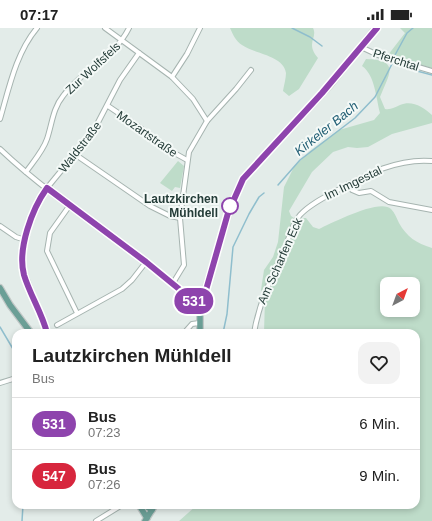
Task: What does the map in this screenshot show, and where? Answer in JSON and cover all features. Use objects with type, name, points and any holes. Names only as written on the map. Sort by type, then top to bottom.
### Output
[{"type":"main road","points":[[200,329],[202,304],[228,213],[243,179],[315,101],[376,28]]},
{"type":"main road","points":[[0,288],[27,329]]},
{"type":"main road","points":[[141,509],[146,519],[153,509]]},
{"type":"street","points":[[0,119],[16,68],[24,49],[37,28]]},
{"type":"street","points":[[105,28],[172,76],[193,99],[208,121]]},
{"type":"street","name":"Zur Wolfsfels","points":[[26,172],[45,145],[55,112],[62,96],[72,85],[122,41],[129,28]]},
{"type":"street","points":[[172,76],[187,54],[200,28]]},
{"type":"street","name":"Pferchtal","points":[[361,47],[378,55],[432,72]]},
{"type":"street","name":"Waldstraße","points":[[45,329],[24,276],[21,256],[36,207],[47,188],[76,155],[93,132],[108,106],[120,80],[139,53]]},
{"type":"street","points":[[173,283],[184,265],[180,218],[187,160],[193,144],[208,121],[240,85],[251,70]]},
{"type":"street","name":"Mozartstraße","points":[[108,106],[130,120],[169,150],[187,160]]},
{"type":"street","points":[[0,149],[26,172],[146,262],[190,298],[202,304]]},
{"type":"street","points":[[76,155],[150,206],[170,216],[180,218]]},
{"type":"street","name":"Im Imgestal","points":[[302,213],[316,202],[369,174],[413,161],[432,161]]},
{"type":"street","points":[[348,184],[352,190],[359,192],[371,191],[389,202],[432,210]]},
{"type":"street","points":[[70,205],[50,233],[47,251],[77,313]]},
{"type":"street","name":"Am Scharfen Eck","points":[[255,329],[262,299],[293,226],[302,213]]},
{"type":"street","points":[[0,226],[16,237],[25,240]]},
{"type":"street","points":[[57,325],[122,289],[132,280],[146,262]]},
{"type":"street","points":[[188,329],[192,324],[199,323]]},
{"type":"street","points":[[0,383],[12,379]]},
{"type":"street","points":[[96,521],[116,509]]},
{"type":"green space","points":[[230,28],[313,28],[314,35],[312,48],[318,58],[299,89],[289,96],[283,91],[286,73],[280,62],[242,45],[235,38]]},
{"type":"green space","points":[[400,28],[432,28],[432,68],[388,55],[405,33]]},
{"type":"green space","points":[[366,59],[377,60],[388,65],[390,70],[389,75],[380,97],[385,109],[391,109],[409,103],[417,105],[432,115],[432,123],[392,134],[368,147],[348,147],[333,152],[312,172],[289,211],[291,216],[294,218],[306,218],[313,227],[319,229],[367,209],[385,206],[391,209],[395,214],[402,228],[409,236],[417,242],[432,248],[432,521],[179,521],[192,509],[420,509],[420,329],[264,329],[265,298],[261,290],[264,270],[273,257],[278,242],[284,187],[294,167],[310,151],[339,130],[374,120],[380,113],[370,75],[362,66]]},
{"type":"green space","points":[[178,161],[184,166],[180,188],[175,187],[172,191],[160,183]]},
{"type":"waterway","points":[[292,28],[310,37],[322,46]]},
{"type":"waterway","name":"Kirkeler Bach","points":[[395,55],[407,33],[413,28]]},
{"type":"waterway","name":"Kirkeler Bach","points":[[278,185],[300,160],[355,118],[375,97],[393,62]]},
{"type":"waterway","points":[[402,67],[432,75]]},
{"type":"waterway","name":"Kirkeler Bach","points":[[224,329],[227,314],[233,247],[249,214],[259,197],[264,193]]},
{"type":"waterway","points":[[0,327],[12,347]]},
{"type":"waterway","points":[[22,521],[23,509]]},
{"type":"bus line","name":"531","points":[[46,329],[24,276],[21,256],[36,207],[47,188],[146,262],[190,298],[202,304],[228,213],[234,196],[243,179],[256,163],[343,70],[377,28]]},
{"type":"place","name":"Lautzkirchen Mühldell","points":[[230,206]]}]
